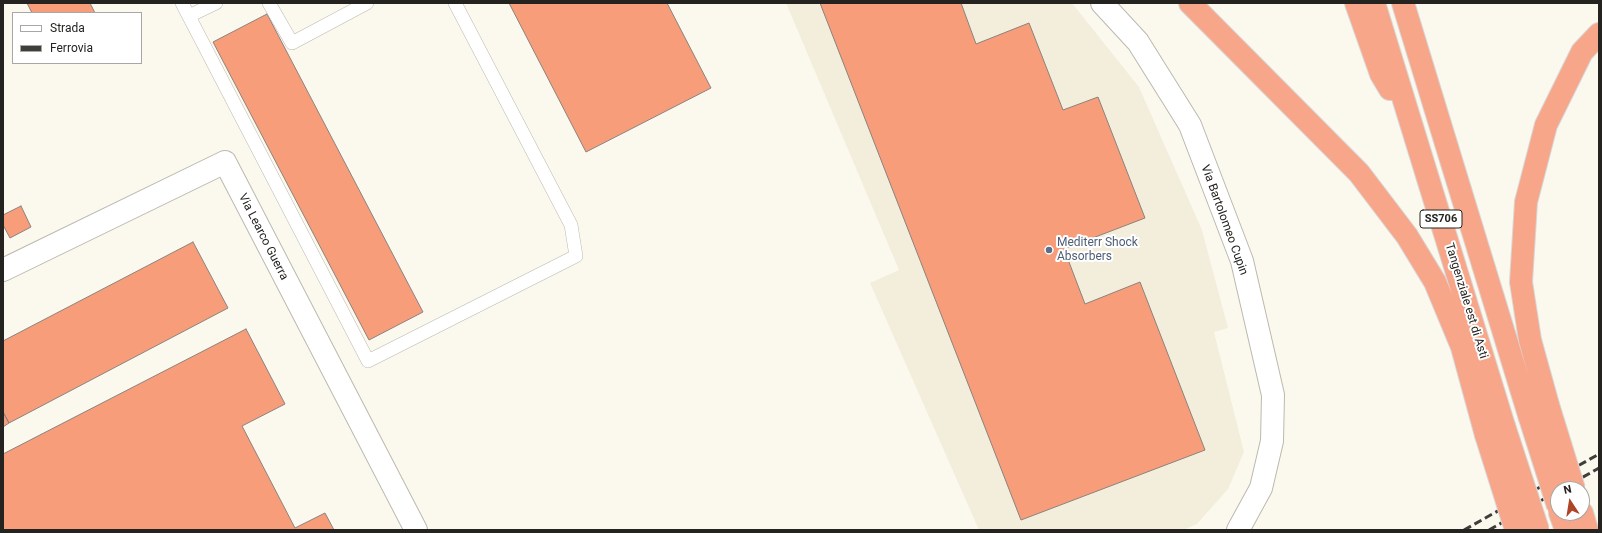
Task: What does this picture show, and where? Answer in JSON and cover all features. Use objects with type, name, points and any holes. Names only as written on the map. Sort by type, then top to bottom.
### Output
[{"type":"highway","points":[[1190,3],[1359,173],[1407,236],[1435,282],[1495,431],[1516,530]]},
{"type":"highway","name":"SS706","points":[[1402,3],[1528,415],[1550,482]]},
{"type":"highway","name":"Tangenziale est di Asti","points":[[1367,8],[1412,124],[1495,431],[1538,530]]},
{"type":"highway","points":[[1572,481],[1530,340],[1521,282],[1526,202],[1546,125],[1582,52],[1599,34]]},
{"type":"street","name":"Via Bartolomeo Cupin","points":[[1102,3],[1138,42],[1190,126],[1242,261],[1273,395],[1272,441],[1261,488],[1238,530]]},
{"type":"street","name":"Via Learco Guerra","points":[[3,270],[225,162],[416,530]]},
{"type":"lane","points":[[182,3],[368,361],[576,256],[571,225],[454,3]]},
{"type":"lane","points":[[189,16],[216,3]]},
{"type":"lane","points":[[269,3],[292,43],[367,3]]},
{"type":"shaded area","name":"Mediterr Shock Absorbers","points":[[786,3],[1072,3],[1139,87],[1202,230],[1228,328],[1214,332],[1244,452],[1228,489],[1197,524],[1183,530],[979,530],[870,283],[899,270]]},
{"type":"building","points":[[27,3],[90,3],[94,12],[32,12]]},
{"type":"building","points":[[509,3],[667,3],[711,88],[586,152]]},
{"type":"building","name":"Mediterr Shock Absorbers","points":[[820,3],[961,3],[976,44],[1029,23],[1063,110],[1098,97],[1145,218],[1064,249],[1085,304],[1140,282],[1205,450],[1021,520]]},
{"type":"building","points":[[267,14],[423,312],[369,340],[213,42]]},
{"type":"building","points":[[21,206],[31,227],[10,238],[3,225],[3,215]]},
{"type":"building","points":[[193,242],[228,308],[9,423],[3,412],[3,341]]},
{"type":"building","points":[[246,329],[285,404],[242,426],[295,528],[325,513],[334,530],[3,530],[3,454]]},
{"type":"building","points":[[3,412],[9,423],[3,427]]},
{"type":"railway","points":[[1464,530],[1599,454]]},
{"type":"railway","points":[[1576,481],[1599,468]]},
{"type":"railway","points":[[1489,530],[1550,496]]},
{"type":"place","name":"Mediterr Shock Absorbers","points":[[1049,250]]}]
